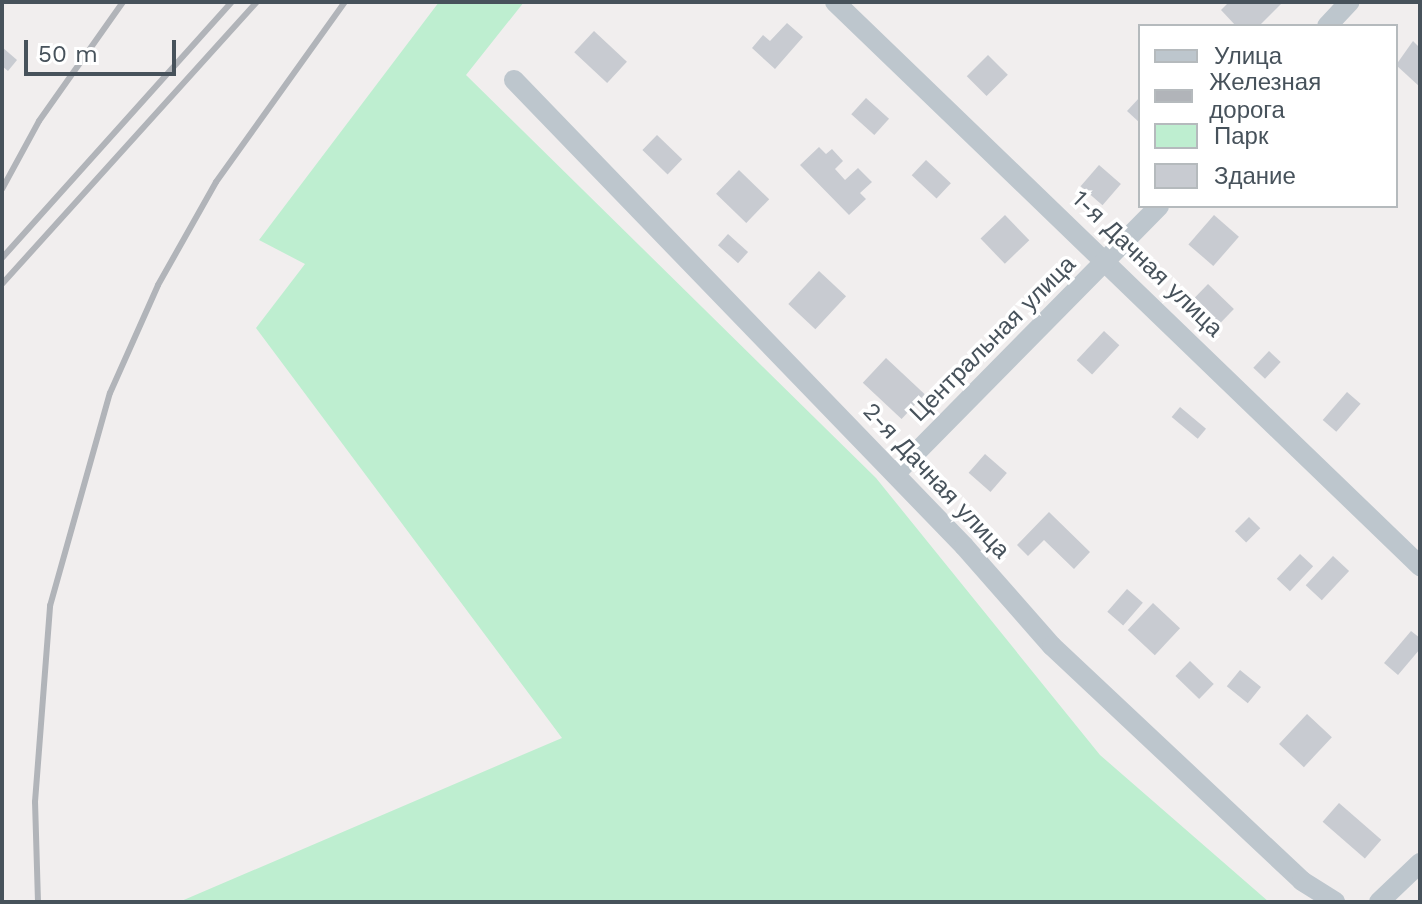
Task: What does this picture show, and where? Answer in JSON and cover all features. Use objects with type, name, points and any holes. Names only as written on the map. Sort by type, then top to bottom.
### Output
[{"type":"street","name":"1-я Дачная улица","points":[[835,2],[1108,261],[1420,566]]},
{"type":"street","points":[[1329,24],[1349,2]]},
{"type":"street","name":"2-я Дачная улица","points":[[514,80],[895,474],[1052,646],[1302,881],[1335,902]]},
{"type":"street","name":"Центральная улица","points":[[895,474],[1157,208]]},
{"type":"street","points":[[1379,902],[1420,863]]},
{"type":"green space","points":[[439,2],[524,2],[466,75],[876,478],[1100,755],[1269,902],[179,902],[562,738],[256,328],[305,264],[259,240]]},
{"type":"building","points":[[1229,2],[1283,2],[1261,24],[1234,24],[1221,10]]},
{"type":"building","points":[[787,23],[803,37],[775,69],[752,48],[763,35],[770,41]]},
{"type":"building","points":[[594,31],[627,62],[607,83],[574,52]]},
{"type":"building","points":[[1413,41],[1420,48],[1420,87],[1398,67]]},
{"type":"building","points":[[2,47],[17,60],[8,71],[2,66]]},
{"type":"building","points":[[988,55],[1008,75],[987,96],[967,76]]},
{"type":"building","points":[[866,98],[889,119],[874,135],[851,114]]},
{"type":"building","points":[[1138,99],[1138,121],[1127,111]]},
{"type":"building","points":[[657,135],[682,159],[668,174],[642,150]]},
{"type":"building","points":[[819,147],[826,154],[832,149],[843,161],[835,169],[845,180],[858,168],[872,182],[860,193],[866,199],[849,215],[800,165]]},
{"type":"building","points":[[926,160],[951,183],[937,199],[912,175]]},
{"type":"building","points":[[1099,165],[1121,184],[1103,205],[1081,186]]},
{"type":"building","points":[[739,170],[769,199],[746,223],[716,194]]},
{"type":"building","points":[[1005,215],[1029,240],[1005,264],[981,239]]},
{"type":"building","points":[[1214,215],[1239,237],[1213,266],[1188,244]]},
{"type":"building","points":[[728,234],[748,252],[738,263],[718,245]]},
{"type":"building","points":[[819,271],[846,296],[815,329],[788,304]]},
{"type":"building","points":[[1208,284],[1234,309],[1212,332],[1186,307]]},
{"type":"building","points":[[1104,331],[1119,345],[1092,375],[1077,360]]},
{"type":"building","points":[[1269,351],[1281,362],[1265,379],[1253,368]]},
{"type":"building","points":[[886,358],[925,394],[902,419],[863,383]]},
{"type":"building","points":[[1347,392],[1361,404],[1336,432],[1323,420]]},
{"type":"building","points":[[1180,407],[1206,429],[1198,439],[1172,417]]},
{"type":"building","points":[[985,454],[1007,473],[990,492],[969,473]]},
{"type":"building","points":[[1049,512],[1090,552],[1074,569],[1044,540],[1028,556],[1017,545]]},
{"type":"building","points":[[1249,517],[1260,528],[1246,542],[1235,531]]},
{"type":"building","points":[[1300,554],[1313,566],[1290,591],[1277,579]]},
{"type":"building","points":[[1333,556],[1349,571],[1322,600],[1306,585]]},
{"type":"building","points":[[1127,589],[1143,603],[1123,625],[1107,612]]},
{"type":"building","points":[[1153,603],[1180,628],[1155,655],[1128,630]]},
{"type":"building","points":[[1411,631],[1420,638],[1420,649],[1398,675],[1384,663]]},
{"type":"building","points":[[1190,661],[1214,684],[1199,699],[1175,676]]},
{"type":"building","points":[[1240,670],[1261,687],[1248,703],[1227,686]]},
{"type":"building","points":[[1307,714],[1332,737],[1304,767],[1279,744]]},
{"type":"building","points":[[1339,803],[1381,840],[1365,859],[1323,822]]},
{"type":"railway","points":[[2,189],[39,121],[123,2]]},
{"type":"railway","points":[[2,258],[232,2]]},
{"type":"railway","points":[[2,284],[257,2]]},
{"type":"railway","points":[[38,902],[35,802],[50,606],[110,393],[158,285],[216,182],[345,2]]}]
